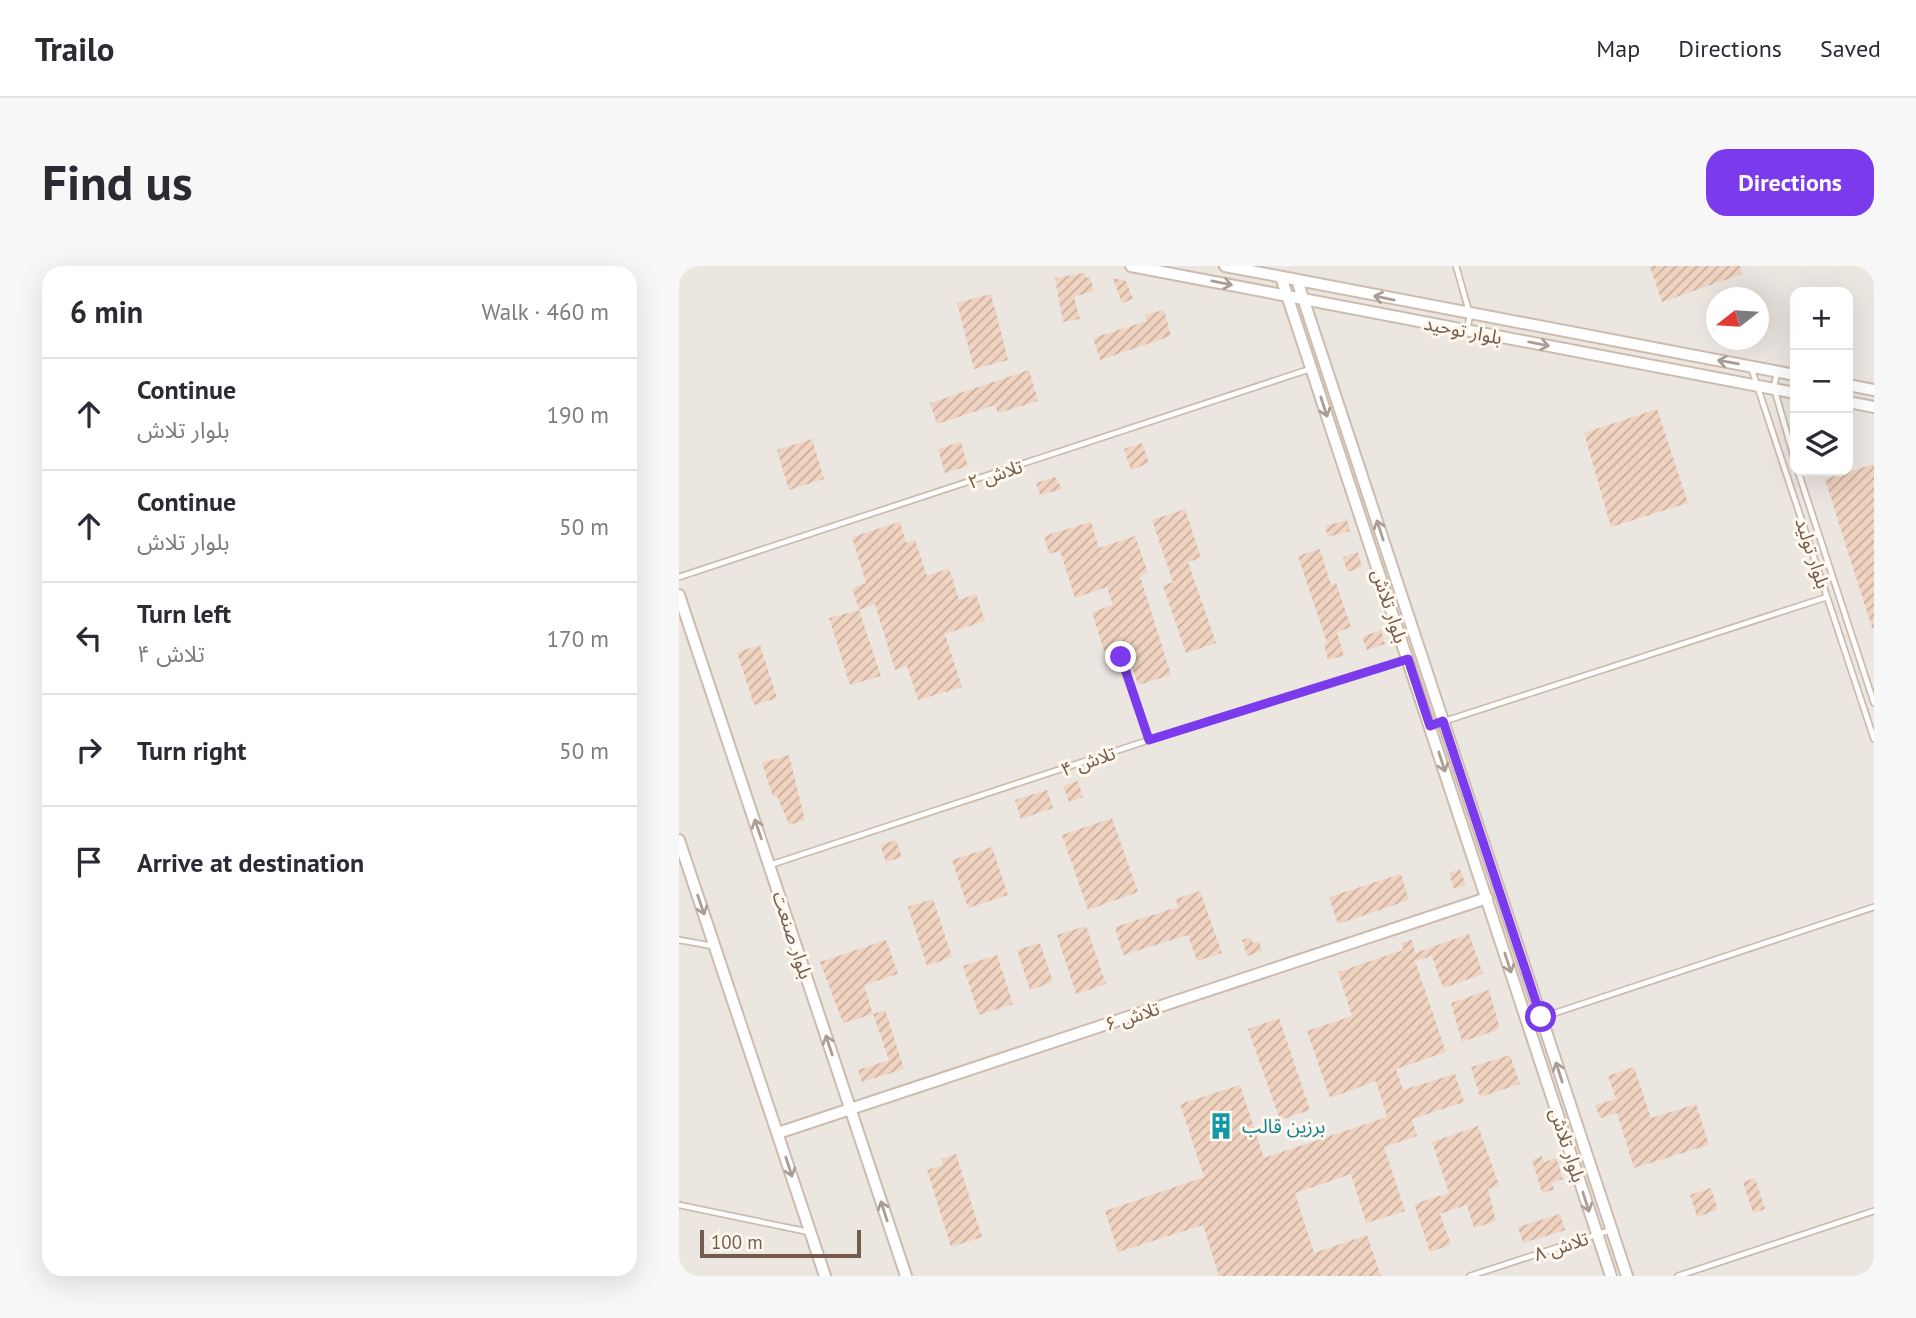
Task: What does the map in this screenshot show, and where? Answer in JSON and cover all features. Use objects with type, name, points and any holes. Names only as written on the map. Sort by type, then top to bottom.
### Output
[{"type":"street","name":"بلوار توحید","points":[[1131,266],[1790,392]]},
{"type":"street","name":"بلوار توحید","points":[[1225,266],[1470,315],[1790,374]]},
{"type":"street","name":"بلوار تلاش","points":[[1281,277],[1611,1276]]},
{"type":"street","name":"بلوار تلاش","points":[[1297,280],[1627,1276]]},
{"type":"street","points":[[1297,327],[1311,323]]},
{"type":"street","points":[[1853,386],[1874,390]]},
{"type":"street","points":[[1853,403],[1874,407]]},
{"type":"street","name":"بلوار صنعت","points":[[679,595],[906,1276]]},
{"type":"street","points":[[1408,659],[1422,655]]},
{"type":"street","points":[[1430,726],[1443,721]]},
{"type":"street","points":[[679,840],[825,1276]]},
{"type":"street","name":"تلاش ۶","points":[[778,1133],[1487,898]]},
{"type":"lane","points":[[1456,266],[1470,315],[1467,331]]},
{"type":"lane","name":"بلوار تولید","points":[[1751,366],[1871,723],[1874,739]]},
{"type":"lane","name":"تلاش ۲","points":[[679,577],[1311,368]]},
{"type":"lane","points":[[1777,371],[1774,388],[1790,444]]},
{"type":"lane","name":"بلوار تولید","points":[[1800,476],[1874,703]]},
{"type":"lane","points":[[1808,539],[1819,535]]},
{"type":"lane","points":[[1443,721],[1827,597]]},
{"type":"lane","points":[[1841,640],[1852,637]]},
{"type":"lane","points":[[1121,657],[1149,740]]},
{"type":"lane","name":"تلاش ۴","points":[[770,865],[1149,740],[1408,659]]},
{"type":"lane","points":[[1541,1017],[1874,907]]},
{"type":"lane","points":[[679,940],[715,946]]},
{"type":"lane","points":[[679,1205],[810,1232]]},
{"type":"lane","points":[[1678,1276],[1874,1211]]},
{"type":"lane","name":"تلاش ۸","points":[[1470,1276],[1612,1230]]},
{"type":"shaded area","points":[[679,266],[1874,266],[1874,1276],[679,1276]]},
{"type":"building","points":[[1650,266],[1740,266],[1742,274],[1662,302]]},
{"type":"building","points":[[1084,273],[1086,278],[1090,277],[1094,291],[1074,297],[1080,319],[1063,322],[1055,278]]},
{"type":"building","points":[[1113,278],[1126,281],[1133,299],[1122,303]]},
{"type":"building","points":[[991,294],[1008,360],[974,369],[957,303]]},
{"type":"building","points":[[1164,310],[1171,336],[1100,360],[1093,338],[1147,321],[1145,315]]},
{"type":"building","points":[[1029,370],[1038,401],[998,413],[995,405],[937,424],[930,403]]},
{"type":"building","points":[[1657,409],[1688,503],[1611,527],[1584,433]]},
{"type":"building","points":[[812,439],[824,479],[789,490],[777,450]]},
{"type":"building","points":[[961,442],[968,466],[945,473],[938,449]]},
{"type":"building","points":[[1142,443],[1149,463],[1131,470],[1124,449]]},
{"type":"building","points":[[1874,464],[1874,628],[1825,479],[1853,476],[1853,470]]},
{"type":"building","points":[[1055,477],[1062,489],[1040,495],[1036,483]]},
{"type":"building","points":[[1185,509],[1201,558],[1188,562],[1216,643],[1186,653],[1163,586],[1173,582],[1152,520]]},
{"type":"building","points":[[1347,520],[1350,531],[1328,537],[1325,526]]},
{"type":"building","points":[[900,522],[906,543],[915,540],[927,576],[949,568],[959,600],[976,594],[985,621],[945,634],[962,687],[918,700],[907,666],[895,670],[875,604],[859,610],[852,588],[866,583],[852,537]]},
{"type":"building","points":[[1091,522],[1099,548],[1135,536],[1148,573],[1140,576],[1171,675],[1138,685],[1125,645],[1104,651],[1092,612],[1113,605],[1107,587],[1075,598],[1060,551],[1049,554],[1044,536]]},
{"type":"building","points":[[1320,549],[1331,585],[1336,583],[1351,627],[1337,632],[1344,656],[1328,660],[1324,644],[1327,643],[1298,556]]},
{"type":"building","points":[[1358,552],[1362,567],[1347,572],[1343,557]]},
{"type":"building","points":[[859,610],[881,676],[850,685],[829,618]]},
{"type":"building","points":[[1381,630],[1385,644],[1367,650],[1362,637]]},
{"type":"building","points":[[760,645],[777,698],[754,705],[737,652]]},
{"type":"building","points":[[789,755],[805,820],[789,825],[777,796],[773,797],[762,763]]},
{"type":"building","points":[[1078,781],[1083,797],[1069,802],[1063,786]]},
{"type":"building","points":[[1047,790],[1053,808],[1021,819],[1015,800]]},
{"type":"building","points":[[1112,818],[1138,892],[1088,910],[1062,835]]},
{"type":"building","points":[[896,840],[902,857],[886,862],[880,845]]},
{"type":"building","points":[[992,847],[1008,895],[968,908],[952,860]]},
{"type":"building","points":[[1460,869],[1466,885],[1454,889],[1449,873]]},
{"type":"building","points":[[1401,874],[1409,900],[1338,924],[1329,897]]},
{"type":"building","points":[[1200,891],[1222,953],[1197,961],[1188,935],[1123,955],[1115,927],[1178,907],[1176,899]]},
{"type":"building","points":[[933,899],[952,957],[927,966],[908,907]]},
{"type":"building","points":[[1086,926],[1106,984],[1076,994],[1057,935]]},
{"type":"building","points":[[1469,934],[1483,974],[1443,988],[1432,956],[1415,961],[1446,1052],[1396,1069],[1403,1090],[1455,1074],[1464,1102],[1412,1119],[1417,1136],[1384,1147],[1405,1211],[1366,1223],[1351,1174],[1295,1193],[1314,1253],[1367,1235],[1381,1276],[1219,1276],[1203,1225],[1118,1252],[1105,1211],[1204,1177],[1180,1104],[1240,1085],[1264,1158],[1387,1117],[1376,1081],[1330,1098],[1307,1031],[1352,1016],[1338,972],[1403,950],[1401,943],[1412,940],[1415,953]]},
{"type":"building","points":[[1251,937],[1253,943],[1259,941],[1262,951],[1247,956],[1242,940]]},
{"type":"building","points":[[886,940],[898,974],[864,985],[873,1014],[843,1023],[820,962]]},
{"type":"building","points":[[1040,943],[1053,982],[1030,990],[1017,950]]},
{"type":"building","points":[[997,955],[1013,1004],[979,1015],[963,966]]},
{"type":"building","points":[[1489,990],[1500,1029],[1462,1042],[1451,1003]]},
{"type":"building","points":[[885,1010],[904,1069],[862,1082],[858,1070],[889,1060],[873,1014]]},
{"type":"building","points":[[1279,1018],[1310,1110],[1280,1120],[1248,1029]]},
{"type":"building","points":[[1510,1055],[1520,1084],[1480,1097],[1471,1067]]},
{"type":"building","points":[[1634,1067],[1651,1118],[1696,1104],[1709,1145],[1634,1168],[1617,1113],[1600,1118],[1595,1105],[1616,1099],[1608,1076]]},
{"type":"building","points":[[1478,1126],[1499,1185],[1488,1189],[1496,1221],[1474,1228],[1467,1205],[1440,1214],[1451,1245],[1430,1252],[1414,1204],[1449,1193],[1432,1142]]},
{"type":"building","points":[[956,1154],[982,1237],[951,1247],[927,1170],[943,1165],[941,1159]]},
{"type":"building","points":[[1542,1156],[1544,1162],[1556,1158],[1563,1179],[1552,1183],[1554,1190],[1542,1193],[1532,1160]]},
{"type":"building","points":[[1755,1178],[1765,1209],[1753,1213],[1743,1182]]},
{"type":"building","points":[[1711,1188],[1718,1210],[1697,1217],[1690,1195]]},
{"type":"building","points":[[1560,1214],[1565,1230],[1523,1243],[1518,1227]]},
{"type":"place","name":"برزین قالب","points":[[1221,1126]]},
{"type":"route","points":[[1121,657],[1149,740],[1344,682],[1408,659],[1430,726],[1443,721],[1541,1017]]}]
